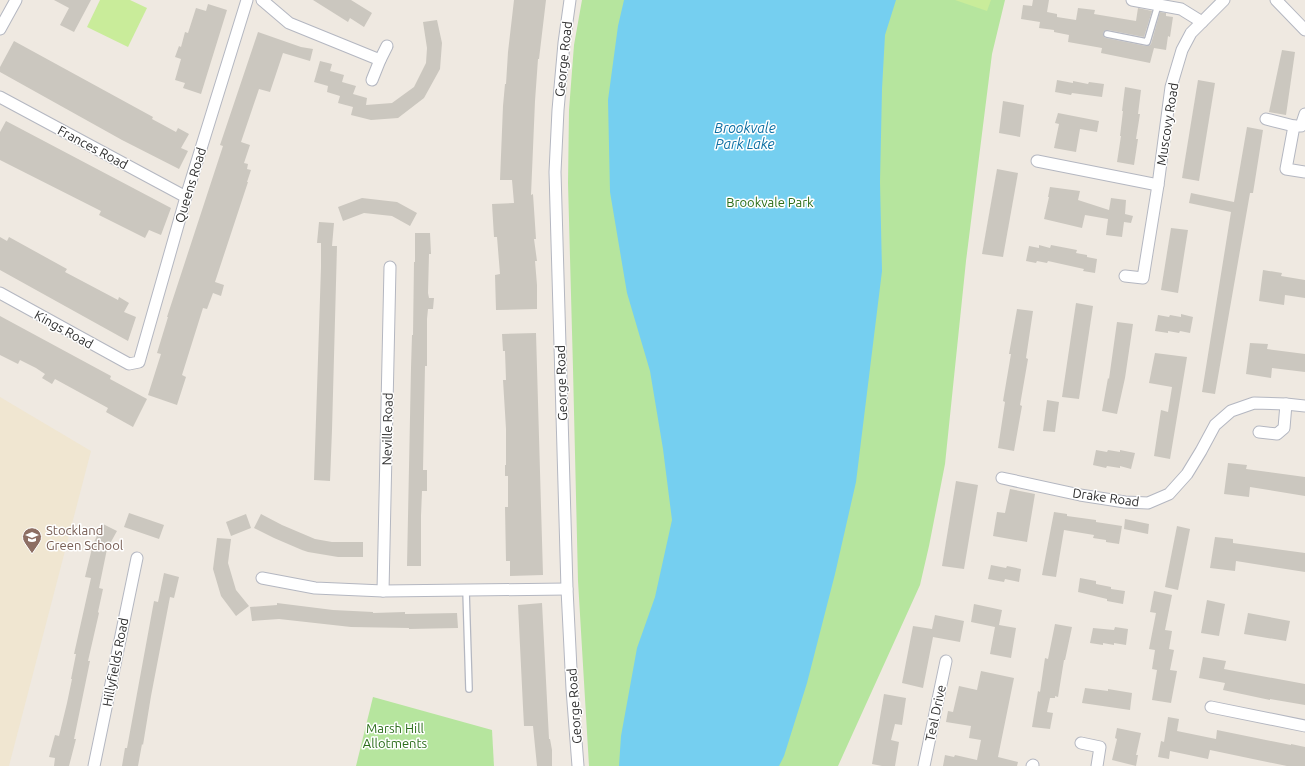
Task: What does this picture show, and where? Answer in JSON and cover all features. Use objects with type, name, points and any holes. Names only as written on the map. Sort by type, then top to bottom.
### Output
[{"type":"street","points":[[0,29],[16,0]]},
{"type":"street","name":"Queens Road","points":[[129,364],[139,362],[186,197],[247,0]]},
{"type":"street","points":[[262,0],[289,23],[380,60]]},
{"type":"street","name":"George Road","points":[[570,0],[564,43],[558,110],[555,172],[567,589],[578,766]]},
{"type":"street","points":[[1132,0],[1182,10],[1202,22]]},
{"type":"street","name":"Muscovy Road","points":[[1125,276],[1143,278],[1158,185],[1171,87],[1182,50],[1191,33],[1224,0]]},
{"type":"street","points":[[1276,0],[1305,30]]},
{"type":"street","points":[[372,80],[387,46]]},
{"type":"street","name":"Frances Road","points":[[0,97],[186,197]]},
{"type":"street","points":[[1266,119],[1294,126],[1301,126],[1305,114]]},
{"type":"street","points":[[1294,126],[1286,169],[1305,172]]},
{"type":"street","points":[[1037,161],[1158,185]]},
{"type":"street","name":"Neville Road","points":[[383,591],[390,267]]},
{"type":"street","name":"Kings Road","points":[[0,293],[129,364]]},
{"type":"street","name":"Drake Road","points":[[1002,478],[1080,495],[1125,502],[1148,503],[1169,494],[1187,474],[1201,452],[1214,425],[1231,410],[1254,403],[1305,406]]},
{"type":"street","points":[[1259,432],[1277,434],[1284,428],[1286,404]]},
{"type":"street","name":"Hillyfields Road","points":[[94,766],[136,558]]},
{"type":"street","points":[[262,578],[315,588],[383,591],[567,589]]},
{"type":"street","name":"Teal Drive","points":[[924,766],[946,661]]},
{"type":"street","points":[[1211,707],[1305,726]]},
{"type":"street","points":[[1081,743],[1100,747],[1097,766]]},
{"type":"lane","points":[[1107,34],[1148,42],[1158,5]]},
{"type":"lane","points":[[466,590],[469,689]]},
{"type":"shaded area","name":"Stockland Green School","points":[[0,397],[91,451],[9,766],[0,766]]},
{"type":"green space","points":[[100,0],[130,0],[147,8],[128,47],[87,27]]},
{"type":"green space","name":"Brookvale Park Lake","points":[[582,0],[1005,0],[992,54],[966,261],[945,464],[929,546],[920,585],[838,766],[589,766],[578,581],[568,183],[569,110],[574,45]]},
{"type":"green space","points":[[955,0],[991,0],[987,11]]},
{"type":"green space","name":"Marsh Hill Allotments","points":[[373,697],[492,730],[494,766],[356,766]]},
{"type":"water","name":"Brookvale Park Lake","points":[[624,0],[896,0],[885,35],[882,89],[880,182],[882,271],[856,482],[835,574],[807,683],[784,756],[779,766],[619,766],[621,736],[637,648],[655,597],[672,520],[663,449],[650,371],[627,293],[610,192],[608,100],[618,26]]},
{"type":"building","points":[[54,0],[91,0],[74,32],[60,25],[69,8]]},
{"type":"building","points":[[313,0],[351,0],[372,13],[364,27],[350,18],[348,22]]},
{"type":"building","points":[[514,0],[546,0],[538,59],[531,195],[533,194],[536,239],[534,239],[537,261],[535,261],[537,309],[496,310],[495,275],[500,274],[497,237],[494,237],[492,204],[514,203],[512,180],[500,180],[503,106]]},
{"type":"building","points":[[1033,0],[1049,0],[1047,12],[1057,14],[1057,17],[1076,20],[1078,8],[1095,10],[1094,14],[1136,21],[1138,8],[1152,11],[1144,37],[1108,30],[1104,31],[1103,34],[1106,38],[1146,46],[1151,44],[1160,12],[1166,13],[1166,16],[1173,17],[1170,37],[1168,36],[1166,50],[1154,48],[1150,63],[1101,53],[1102,48],[1068,42],[1069,35],[1054,32],[1054,30],[1039,28],[1040,22],[1021,19],[1023,5],[1032,6]]},
{"type":"building","points":[[208,4],[227,10],[201,94],[183,88],[185,83],[175,80],[181,59],[175,57],[179,46],[181,47],[185,32],[188,33],[196,8],[206,11]]},
{"type":"building","points":[[437,20],[442,43],[440,69],[424,98],[398,118],[371,120],[351,115],[353,107],[338,103],[340,96],[327,92],[328,86],[314,82],[320,61],[332,64],[330,71],[344,75],[342,82],[356,86],[353,94],[367,98],[366,105],[392,103],[414,87],[426,63],[427,48],[423,22]]},
{"type":"building","points":[[258,32],[301,47],[313,49],[310,61],[283,53],[270,92],[259,89],[241,142],[250,145],[244,163],[248,164],[247,169],[251,170],[215,282],[224,285],[221,296],[213,293],[207,309],[203,308],[182,375],[186,377],[177,405],[148,395],[161,354],[157,353],[167,317],[223,146],[220,145]]},
{"type":"building","points":[[14,41],[153,117],[152,119],[176,132],[178,128],[189,134],[181,148],[188,151],[179,169],[122,140],[0,72],[0,67]]},
{"type":"building","points":[[1282,50],[1295,52],[1286,115],[1269,112]]},
{"type":"building","points":[[1057,80],[1073,83],[1073,81],[1088,84],[1089,82],[1104,84],[1102,97],[1072,93],[1071,95],[1055,92]]},
{"type":"building","points":[[1198,80],[1215,83],[1199,181],[1182,178]]},
{"type":"building","points":[[1125,87],[1141,90],[1138,114],[1140,114],[1136,139],[1138,139],[1134,165],[1117,162],[1121,136]]},
{"type":"building","points":[[1003,101],[1024,105],[1020,137],[999,133]]},
{"type":"building","points":[[1058,113],[1099,121],[1097,132],[1080,129],[1076,152],[1054,148],[1059,124],[1055,123]]},
{"type":"building","points":[[6,121],[171,208],[161,235],[149,230],[145,238],[99,215],[101,211],[0,160],[0,132]]},
{"type":"building","points":[[1247,127],[1263,130],[1253,193],[1250,193],[1215,394],[1202,392],[1231,212],[1189,203],[1191,193],[1234,202]]},
{"type":"building","points":[[997,169],[1018,173],[1003,257],[982,254]]},
{"type":"building","points":[[1050,187],[1080,191],[1078,200],[1109,210],[1111,198],[1126,200],[1125,214],[1133,216],[1131,223],[1124,222],[1122,237],[1106,235],[1108,219],[1085,215],[1082,228],[1044,219]]},
{"type":"building","points":[[362,198],[397,202],[417,213],[410,226],[392,216],[364,213],[343,221],[338,207]]},
{"type":"building","points":[[319,222],[334,223],[332,246],[337,246],[330,481],[314,480],[321,267],[321,243],[317,243]]},
{"type":"building","points":[[1171,228],[1188,230],[1178,293],[1161,290]]},
{"type":"building","points":[[415,233],[430,233],[431,254],[429,254],[428,293],[429,298],[434,298],[433,309],[428,309],[427,319],[427,366],[425,366],[423,470],[427,470],[427,491],[422,491],[421,566],[407,566],[411,368]]},
{"type":"building","points":[[0,237],[7,241],[9,237],[67,269],[65,272],[118,300],[119,297],[129,303],[124,312],[136,317],[128,341],[0,270]]},
{"type":"building","points":[[1039,245],[1050,248],[1051,245],[1077,250],[1076,253],[1097,259],[1095,273],[1048,261],[1047,263],[1037,261],[1036,263],[1026,261],[1029,246],[1039,248]]},
{"type":"building","points":[[1263,270],[1282,273],[1281,276],[1305,280],[1305,298],[1285,295],[1284,305],[1259,301]]},
{"type":"building","points":[[1076,303],[1093,306],[1079,399],[1062,397]]},
{"type":"building","points":[[1017,309],[1033,311],[1026,358],[1028,359],[1020,405],[1022,406],[1014,451],[998,448],[1005,402],[1003,401],[1011,354],[1009,354]]},
{"type":"building","points":[[1181,314],[1193,317],[1190,333],[1180,331],[1179,333],[1168,331],[1168,333],[1155,331],[1158,315],[1181,317]]},
{"type":"building","points":[[0,316],[111,376],[110,379],[147,399],[133,427],[106,412],[108,408],[55,379],[52,384],[42,378],[45,374],[36,368],[20,360],[18,364],[0,355]]},
{"type":"building","points":[[1117,322],[1133,324],[1125,378],[1117,414],[1102,411],[1108,378],[1109,379]]},
{"type":"building","points":[[536,333],[543,575],[510,576],[510,561],[506,561],[505,507],[508,507],[508,476],[505,476],[506,429],[503,380],[506,380],[505,351],[503,351],[502,334]]},
{"type":"building","points":[[1250,343],[1268,344],[1267,349],[1305,354],[1305,372],[1272,368],[1271,378],[1246,374]]},
{"type":"building","points":[[1155,353],[1187,357],[1170,459],[1154,456],[1161,410],[1168,412],[1172,387],[1149,383]]},
{"type":"building","points":[[1047,400],[1059,402],[1055,432],[1043,431]]},
{"type":"building","points":[[1096,450],[1120,452],[1120,450],[1135,453],[1131,469],[1120,466],[1120,468],[1107,466],[1106,468],[1093,465]]},
{"type":"building","points":[[1228,463],[1247,465],[1246,469],[1305,477],[1305,496],[1250,487],[1249,497],[1224,494]]},
{"type":"building","points":[[956,481],[978,485],[964,569],[942,566]]},
{"type":"building","points":[[1010,489],[1035,494],[1027,542],[993,536],[997,512],[1005,513]]},
{"type":"building","points":[[1054,512],[1067,514],[1067,516],[1096,520],[1096,522],[1122,526],[1119,544],[1093,538],[1094,535],[1064,530],[1056,577],[1042,575]]},
{"type":"building","points":[[129,513],[164,525],[159,539],[124,527]]},
{"type":"building","points":[[246,514],[251,528],[231,536],[226,522]]},
{"type":"building","points":[[261,514],[315,539],[332,542],[363,542],[363,557],[338,557],[302,550],[254,528]]},
{"type":"building","points":[[1125,519],[1149,524],[1148,534],[1124,529]]},
{"type":"building","points":[[103,524],[117,531],[107,549],[99,588],[103,589],[88,661],[90,661],[74,739],[76,739],[69,766],[54,766],[55,758],[49,757],[55,735],[59,736],[72,679],[76,654],[74,654],[91,578],[85,577],[93,544]]},
{"type":"building","points":[[1177,526],[1190,529],[1178,590],[1165,587]]},
{"type":"building","points":[[1215,537],[1233,539],[1233,543],[1305,553],[1305,572],[1236,561],[1235,571],[1210,568]]},
{"type":"building","points":[[217,538],[231,539],[228,563],[236,590],[249,606],[236,616],[221,596],[213,569]]},
{"type":"building","points":[[991,565],[1021,569],[1019,582],[1005,579],[1004,582],[988,579]]},
{"type":"building","points":[[164,573],[179,577],[174,598],[170,597],[143,745],[142,744],[138,766],[122,766],[125,748],[127,748],[154,601],[158,602]]},
{"type":"building","points":[[1080,578],[1096,581],[1096,584],[1111,587],[1111,589],[1125,591],[1123,604],[1107,601],[1107,599],[1078,592]]},
{"type":"building","points":[[1154,591],[1172,595],[1165,630],[1172,631],[1169,649],[1174,650],[1170,670],[1177,671],[1171,703],[1152,700],[1157,670],[1152,669],[1155,650],[1149,649],[1156,613],[1150,612]]},
{"type":"building","points":[[1207,600],[1225,604],[1219,636],[1201,633]]},
{"type":"building","points":[[277,603],[373,613],[457,613],[458,628],[409,629],[351,627],[279,619],[252,621],[250,607],[277,605]]},
{"type":"building","points":[[542,603],[549,739],[552,750],[552,766],[537,766],[533,726],[524,726],[518,605]]},
{"type":"building","points":[[974,604],[1002,610],[999,625],[1016,628],[1011,658],[990,654],[995,627],[971,622]]},
{"type":"building","points":[[1248,613],[1290,621],[1286,641],[1244,634]]},
{"type":"building","points":[[935,615],[964,621],[960,642],[933,637],[923,688],[902,683],[913,626],[932,629]]},
{"type":"building","points":[[1055,624],[1072,627],[1064,660],[1058,697],[1055,696],[1055,698],[1050,698],[1047,712],[1053,713],[1050,729],[1032,727],[1038,691],[1040,692],[1045,658],[1048,659]]},
{"type":"building","points":[[1115,627],[1128,629],[1126,645],[1114,643],[1114,645],[1103,643],[1103,645],[1090,643],[1093,628],[1114,630]]},
{"type":"building","points":[[1203,657],[1226,661],[1224,669],[1305,684],[1305,705],[1270,700],[1223,690],[1225,683],[1199,678]]},
{"type":"building","points":[[981,671],[1014,678],[998,757],[1018,762],[1017,766],[943,766],[945,755],[954,757],[955,755],[977,760],[981,740],[969,738],[971,726],[946,722],[948,711],[953,712],[959,686],[977,690]]},
{"type":"building","points":[[1085,688],[1108,691],[1108,689],[1132,693],[1130,710],[1082,703]]},
{"type":"building","points":[[884,694],[906,698],[902,725],[895,724],[891,740],[899,742],[895,766],[872,764]]},
{"type":"building","points":[[1168,717],[1179,719],[1177,731],[1216,739],[1217,730],[1305,747],[1305,766],[1287,766],[1210,750],[1208,759],[1170,751],[1169,759],[1158,757],[1161,741],[1164,742]]},
{"type":"building","points":[[1117,728],[1141,733],[1136,755],[1138,755],[1136,766],[1112,760],[1117,739],[1115,738]]},
{"type":"place","name":"Stockland Green School","points":[[32,554]]},
{"type":"park label","name":"Brookvale Park","points":[[770,202]]}]
